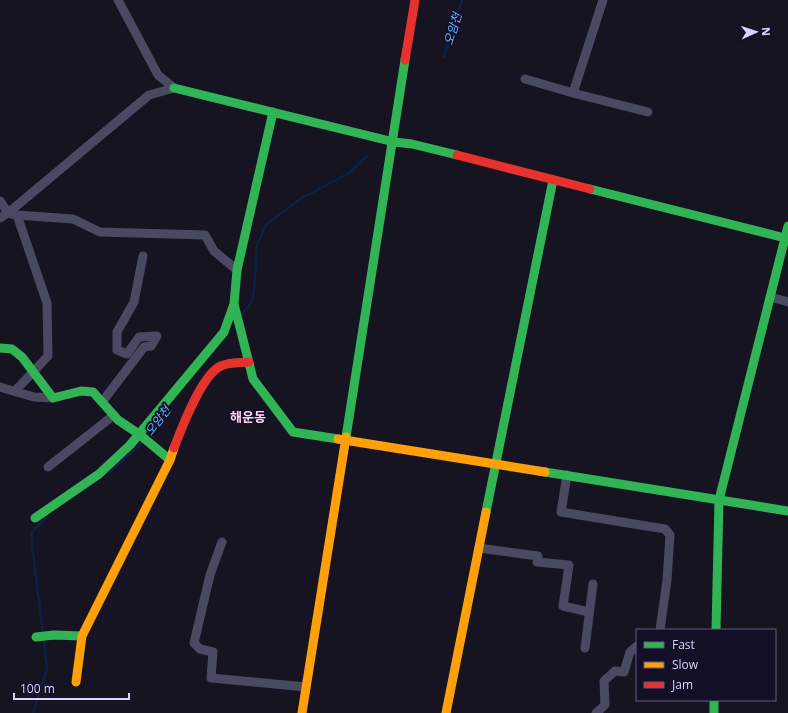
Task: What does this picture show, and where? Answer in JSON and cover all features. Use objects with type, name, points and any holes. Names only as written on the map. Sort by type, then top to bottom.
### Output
[{"type":"street","points":[[118,0],[158,75],[174,88],[394,142],[412,144],[785,238]]},
{"type":"street","points":[[302,713],[394,142],[415,0]]},
{"type":"street","points":[[573,94],[603,0]]},
{"type":"street","points":[[525,80],[573,94],[648,112]]},
{"type":"street","points":[[8,215],[149,95],[174,88]]},
{"type":"street","points":[[273,112],[237,270],[235,308],[253,379],[293,432],[788,511]]},
{"type":"street","points":[[446,713],[553,180]]},
{"type":"street","points":[[0,201],[8,215],[47,303],[48,356],[15,391]]},
{"type":"street","points":[[8,215],[73,219],[100,232],[205,235],[214,251],[237,270]]},
{"type":"street","points":[[716,629],[719,500],[788,226]]},
{"type":"street","points":[[102,402],[144,347],[151,346],[156,336],[139,337],[127,354],[117,350],[116,332],[134,302],[143,256]]},
{"type":"street","points":[[770,297],[788,302]]},
{"type":"street","points":[[35,518],[98,474],[140,435],[224,332],[235,308]]},
{"type":"street","points":[[0,348],[12,349],[22,358],[53,398]]},
{"type":"street","points":[[76,682],[82,636],[170,460],[182,426],[209,374],[222,365],[249,362]]},
{"type":"street","points":[[0,387],[34,398],[53,398],[81,391],[93,392],[118,420],[140,435],[170,460]]},
{"type":"street","points":[[48,467],[114,415]]},
{"type":"street","points":[[567,475],[561,512],[665,528],[670,535],[667,580],[660,629]]},
{"type":"street","points":[[222,542],[210,575],[194,643],[200,649],[213,652],[211,678],[306,687]]},
{"type":"street","points":[[479,548],[538,556],[537,562],[569,565],[563,606],[589,612]]},
{"type":"street","points":[[584,648],[593,584]]},
{"type":"street","points":[[36,637],[54,635],[82,636]]},
{"type":"street","points":[[596,713],[605,704],[604,681],[615,672],[624,672],[630,652],[636,647]]},
{"type":"street","points":[[714,701],[714,713]]},
{"type":"waterway","name":"오암천","points":[[444,57],[462,0]]},
{"type":"waterway","name":"오암천","points":[[242,314],[251,303],[254,291],[257,245],[266,225],[300,199],[349,173],[367,156]]},
{"type":"waterway","name":"오암천","points":[[147,436],[165,413]]},
{"type":"waterway","name":"오암천","points":[[110,472],[142,443]]},
{"type":"waterway","name":"오암천","points":[[43,633],[32,544],[32,532],[46,518]]},
{"type":"waterway","name":"오암천","points":[[33,713],[47,668],[44,640]]},
{"type":"traffic: fast","points":[[346,437],[405,60]]},
{"type":"traffic: fast","points":[[174,88],[394,142],[412,144],[457,155]]},
{"type":"traffic: fast","points":[[273,112],[237,270],[234,304],[253,379],[293,432],[338,439]]},
{"type":"traffic: fast","points":[[486,512],[553,180]]},
{"type":"traffic: fast","points":[[590,189],[785,238]]},
{"type":"traffic: fast","points":[[716,629],[719,500],[788,226]]},
{"type":"traffic: fast","points":[[35,518],[99,474],[130,445],[224,332],[234,304]]},
{"type":"traffic: fast","points":[[0,348],[12,349],[22,357],[53,398],[81,391],[93,392],[118,420],[139,434],[170,460]]},
{"type":"traffic: fast","points":[[545,472],[788,511]]},
{"type":"traffic: fast","points":[[36,637],[54,635],[82,636]]},
{"type":"traffic: fast","points":[[714,701],[714,713]]},
{"type":"traffic: slow","points":[[302,713],[346,437]]},
{"type":"traffic: slow","points":[[338,439],[545,472]]},
{"type":"traffic: slow","points":[[76,682],[82,636],[170,460],[174,448]]},
{"type":"traffic: slow","points":[[446,713],[486,512]]},
{"type":"traffic: jam","points":[[405,60],[415,0]]},
{"type":"traffic: jam","points":[[457,155],[590,189]]},
{"type":"traffic: jam","points":[[174,448],[193,402],[207,379],[221,366],[249,362]]},
{"type":"district","name":"해운동","points":[[248,417]]}]
